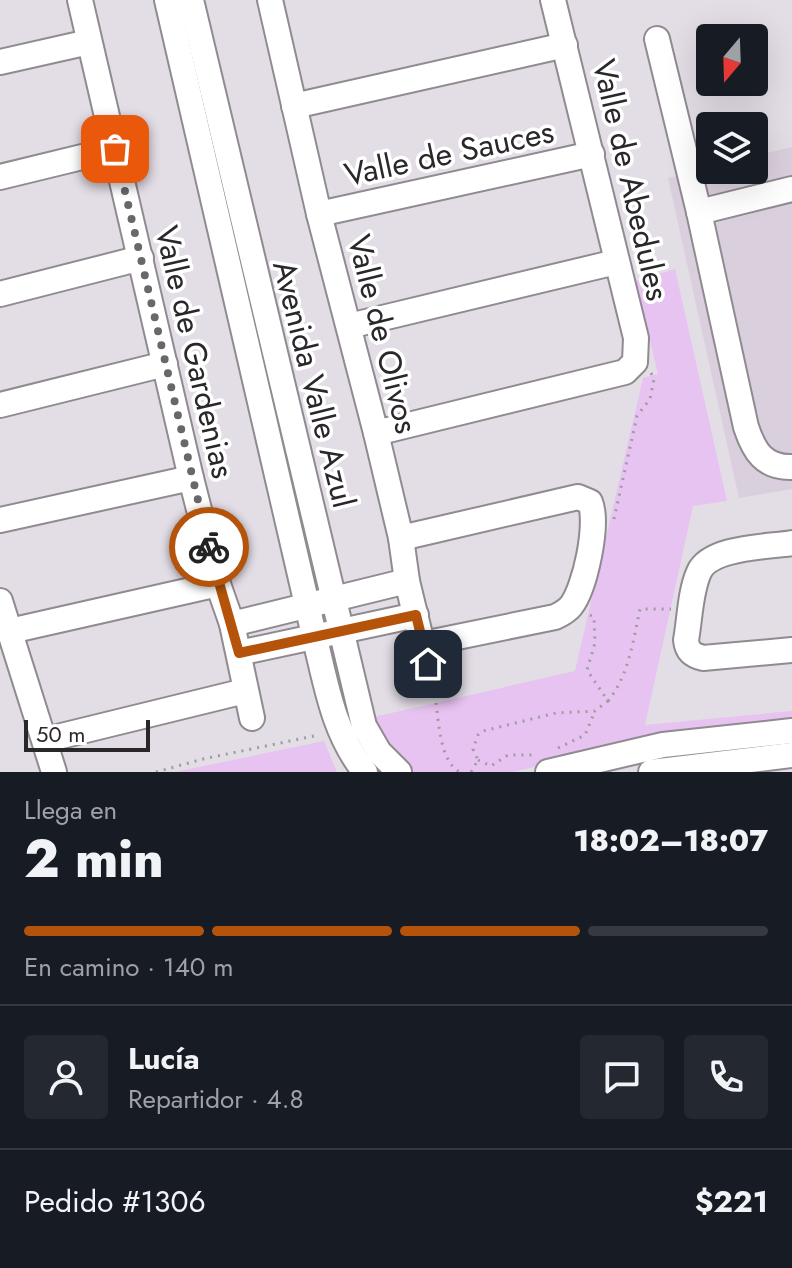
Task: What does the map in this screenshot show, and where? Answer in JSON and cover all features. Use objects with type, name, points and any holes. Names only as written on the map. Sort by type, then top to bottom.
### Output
[{"type":"street","name":"Valle de Gardenias","points":[[80,0],[191,478],[218,584],[232,624],[252,718]]},
{"type":"street","name":"Avenida Valle Azul","points":[[167,0],[216,157]]},
{"type":"street","name":"Avenida Valle Azul","points":[[191,0],[216,157],[307,604],[339,731],[350,754],[365,772]]},
{"type":"street","name":"Valle de Olivos","points":[[270,0],[319,214],[401,538],[407,581],[432,684]]},
{"type":"street","name":"Valle de Abedules","points":[[553,0],[636,338],[630,367]]},
{"type":"street","points":[[657,39],[751,441],[768,463],[792,467]]},
{"type":"street","points":[[0,62],[89,42]]},
{"type":"street","points":[[294,106],[565,45]]},
{"type":"street","points":[[0,177],[115,149]]},
{"type":"street","name":"Valle de Sauces","points":[[319,214],[592,154]]},
{"type":"street","name":"Avenida Valle Azul","points":[[222,185],[364,726],[379,752],[399,772]]},
{"type":"street","points":[[699,212],[792,189]]},
{"type":"street","points":[[0,294],[141,258]]},
{"type":"street","points":[[349,326],[616,262]]},
{"type":"street","points":[[0,405],[165,364]]},
{"type":"street","points":[[376,433],[630,367]]},
{"type":"street","points":[[0,520],[191,478]]},
{"type":"street","points":[[401,538],[578,497],[590,502],[594,525],[582,580],[563,612],[423,644]]},
{"type":"street","points":[[792,543],[712,557],[699,572],[687,648],[696,656],[718,658],[792,650]]},
{"type":"street","points":[[232,624],[407,581]]},
{"type":"street","points":[[10,631],[218,584]]},
{"type":"street","points":[[0,601],[54,772]]},
{"type":"street","points":[[239,653],[416,615]]},
{"type":"street","points":[[45,740],[245,691]]},
{"type":"street","points":[[339,731],[364,726]]},
{"type":"street","points":[[662,765],[792,731]]},
{"type":"street","points":[[549,759],[662,765],[792,755]]},
{"type":"path","points":[[613,526],[637,416],[650,399],[654,379],[650,370],[630,367]]},
{"type":"path","points":[[595,711],[585,735],[549,759],[508,755],[491,766],[478,760],[473,749],[478,735],[483,731],[556,713],[595,711],[617,690],[625,671],[641,607],[691,611]]},
{"type":"path","points":[[563,612],[594,617],[595,643],[587,670],[608,701]]},
{"type":"path","points":[[432,684],[450,763],[460,772]]},
{"type":"path","points":[[156,772],[203,759],[339,731]]},
{"type":"path","points":[[471,772],[478,760]]},
{"type":"shaded area","points":[[792,147],[792,489],[739,498],[668,178],[696,171],[696,184],[768,184],[768,153]]},
{"type":"shaded area","points":[[675,269],[727,501],[693,506],[645,725],[792,711],[792,726],[628,744],[513,772],[413,772],[381,744],[374,717],[575,671],[643,378],[658,374],[636,281]]},
{"type":"shaded area","points":[[324,741],[337,772],[175,772]]},
{"type":"way so far","points":[[115,149],[209,547]]},
{"type":"route","points":[[209,547],[239,653],[416,615],[428,664]]}]
